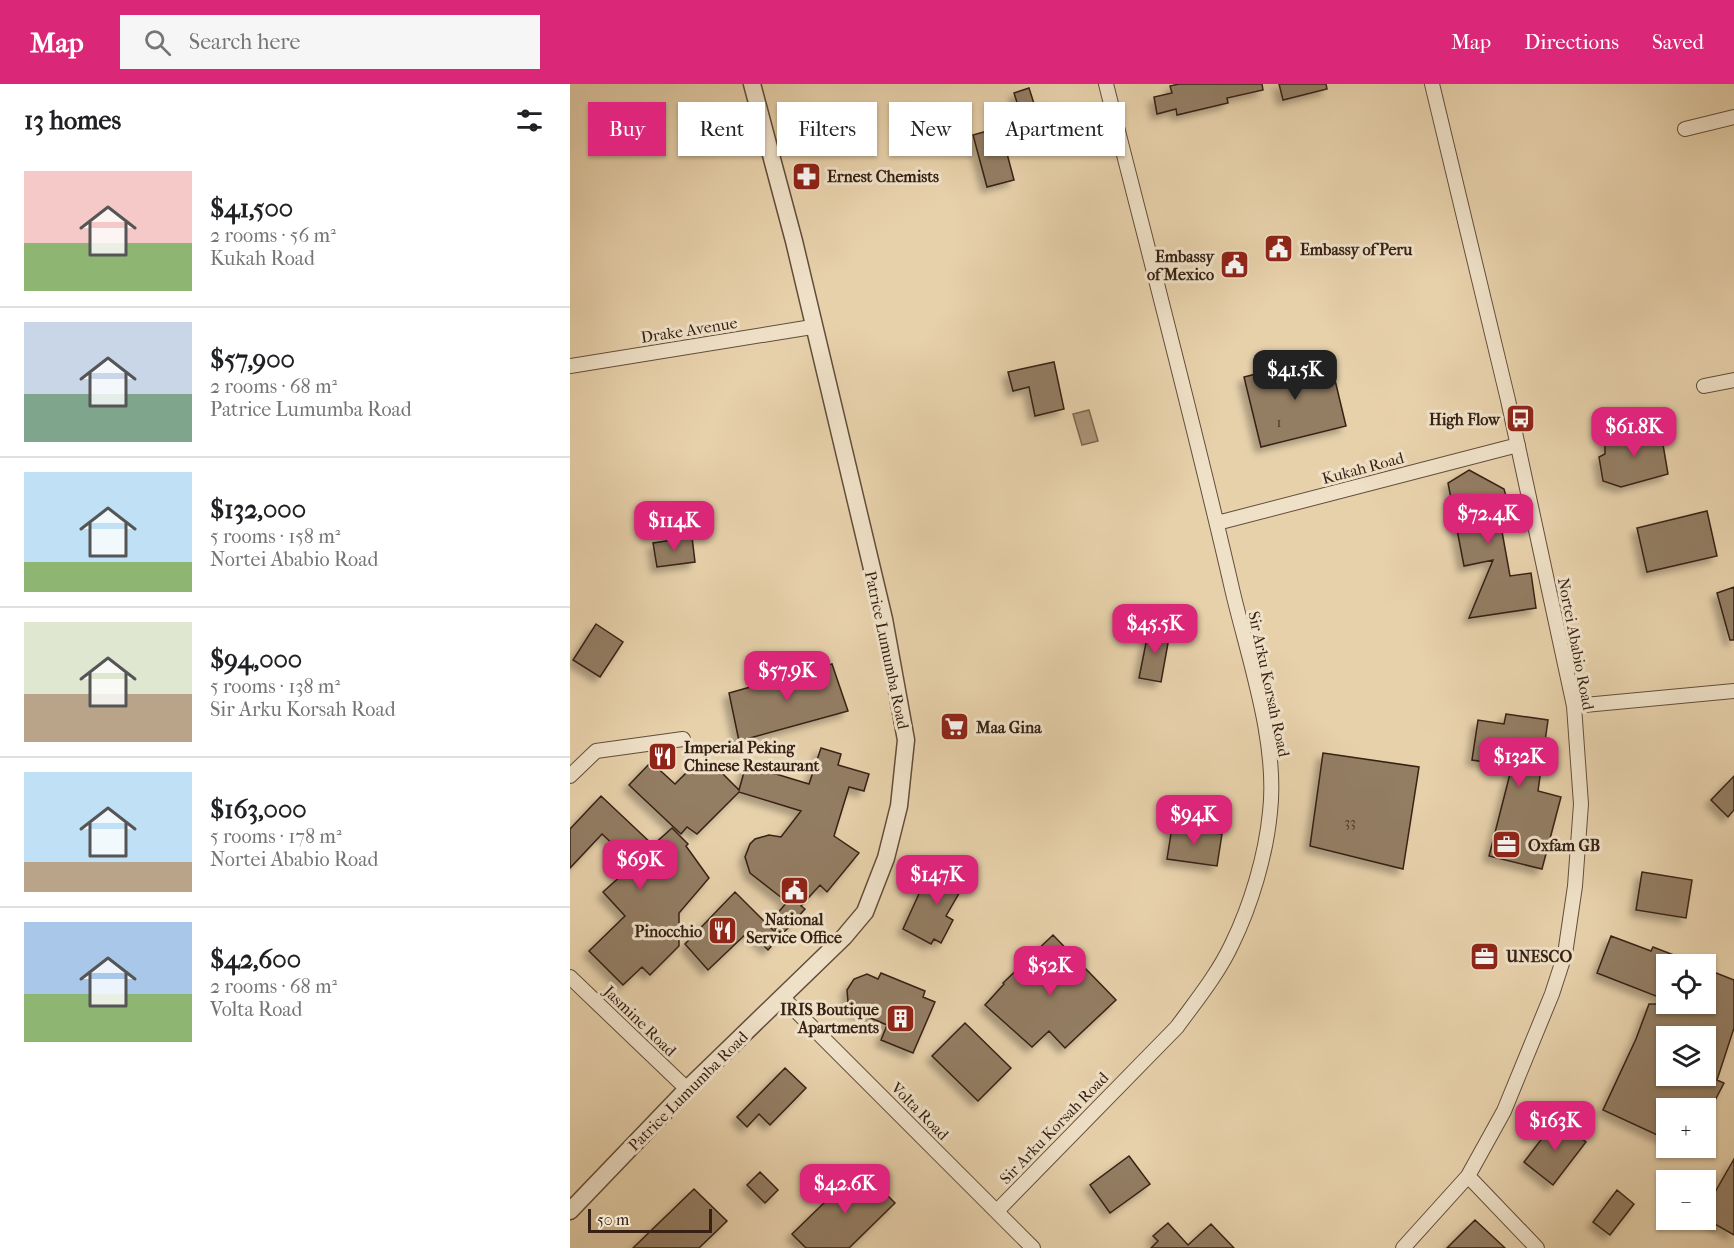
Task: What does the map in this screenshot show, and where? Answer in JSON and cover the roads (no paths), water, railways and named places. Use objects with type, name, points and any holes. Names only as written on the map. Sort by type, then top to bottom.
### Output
[{"type":"street","name":"Patrice Lumumba Road","points":[[570,1211],[687,1089],[844,937],[865,912],[886,858],[899,806],[906,740],[884,619],[812,327],[794,241],[752,84]]},
{"type":"street","name":"Sir Arku Korsah Road","points":[[997,1211],[1177,1027],[1232,945],[1257,876],[1270,812],[1270,769],[1259,704],[1217,523],[1106,84]]},
{"type":"street","name":"Nortei Ababio Road","points":[[1403,1248],[1468,1176],[1504,1111],[1552,994],[1565,954],[1575,886],[1581,804],[1574,706],[1518,445],[1432,84]]},
{"type":"street","points":[[1685,129],[1734,117]]},
{"type":"street","name":"Drake Avenue","points":[[570,366],[812,327]]},
{"type":"street","points":[[1704,386],[1734,380]]},
{"type":"street","name":"Kukah Road","points":[[1217,523],[1518,445]]},
{"type":"street","points":[[1574,706],[1734,691]]},
{"type":"street","points":[[570,776],[596,751],[683,739]]},
{"type":"street","name":"Jasmine Road","points":[[570,977],[687,1089]]},
{"type":"street","name":"Volta Road","points":[[783,998],[1033,1248]]},
{"type":"street","points":[[1468,1176],[1537,1248]]},
{"type":"place","name":"Ernest Chemists","points":[[806,176]]},
{"type":"place","name":"Embassy of Peru","points":[[1279,249]]},
{"type":"place","name":"Embassy of Mexico","points":[[1235,265]]},
{"type":"place","name":"High Flow","points":[[1521,419]]},
{"type":"place","name":"Maa Gina","points":[[955,727]]},
{"type":"place","name":"Imperial Peking Chinese Restaurant","points":[[663,756]]},
{"type":"place","name":"Oxfam GB","points":[[1507,845]]},
{"type":"place","name":"National Service Office","points":[[794,891]]},
{"type":"place","name":"Pinocchio","points":[[723,931]]},
{"type":"place","name":"UNESCO","points":[[1485,956]]},
{"type":"place","name":"IRIS Boutique Apartments","points":[[900,1018]]}]
